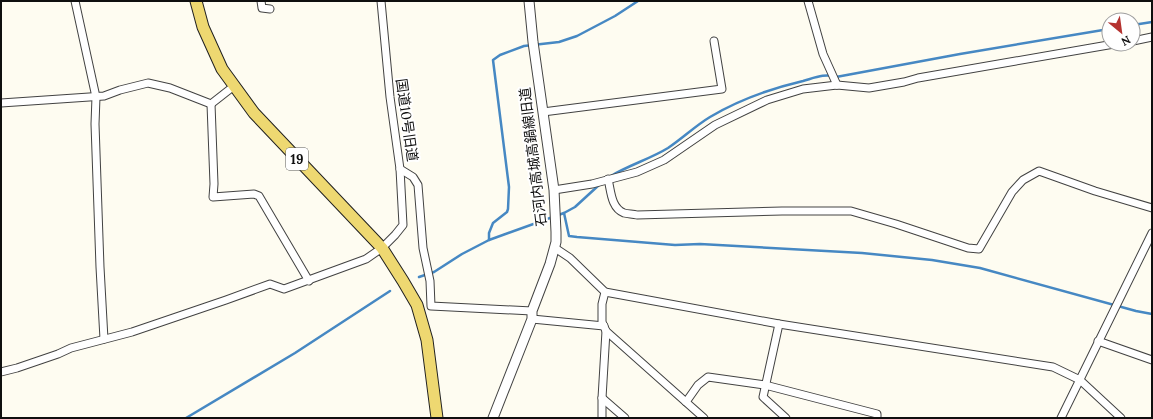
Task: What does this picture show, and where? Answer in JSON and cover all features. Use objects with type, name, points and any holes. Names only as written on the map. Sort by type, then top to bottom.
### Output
[{"type":"main road","name":"19","points":[[196,1],[203,28],[222,69],[234,86],[254,113],[382,248],[417,306],[427,340],[437,418]]},
{"type":"street","points":[[75,1],[96,97],[95,124],[104,339]]},
{"type":"street","points":[[261,1],[262,8],[270,8]]},
{"type":"street","name":"国道10号旧道","points":[[381,1],[390,97],[400,168],[413,178],[418,185],[423,248],[430,281],[431,306],[532,315]]},
{"type":"street","name":"石河内高城高鍋線旧道","points":[[493,418],[532,315],[556,242],[554,190],[533,42],[529,1]]},
{"type":"street","points":[[808,1],[823,54],[837,85]]},
{"type":"street","points":[[1141,39],[1152,37]]},
{"type":"street","points":[[543,112],[722,89],[714,41]]},
{"type":"street","points":[[554,190],[608,180],[636,172],[664,160],[715,125],[766,100],[803,89],[837,85],[869,88],[1101,46]]},
{"type":"street","points":[[1,103],[104,96],[120,90],[148,83],[170,88],[210,104]]},
{"type":"street","points":[[210,104],[234,86]]},
{"type":"street","points":[[210,104],[214,197],[254,194],[259,196],[309,281]]},
{"type":"street","points":[[1,372],[58,354],[71,348],[132,332],[270,284],[284,289],[366,260],[382,248],[402,225],[400,168]]},
{"type":"street","points":[[608,180],[614,206],[624,213],[637,215],[782,211],[851,211],[968,248],[978,249],[1012,192],[1023,180],[1039,171],[1095,191],[1152,208]]},
{"type":"street","points":[[1061,418],[1152,233]]},
{"type":"street","points":[[555,248],[570,258],[604,292],[779,324],[1053,367],[1080,380],[1121,418]]},
{"type":"street","points":[[604,292],[602,322],[605,328],[704,418]]},
{"type":"street","points":[[532,315],[605,328]]},
{"type":"street","points":[[779,324],[763,397],[786,418]]},
{"type":"street","points":[[602,418],[605,328]]},
{"type":"street","points":[[1098,341],[1152,360]]},
{"type":"street","points":[[686,402],[698,385],[708,377],[765,385],[878,414],[877,418]]},
{"type":"street","points":[[602,398],[625,418]]},
{"type":"waterway","points":[[489,240],[489,233],[493,223],[507,212],[509,187],[493,60],[500,55],[524,46],[559,42],[577,36],[615,16],[638,1]]},
{"type":"waterway","points":[[1141,24],[1152,22]]},
{"type":"waterway","points":[[611,176],[668,148],[721,111],[755,95],[778,87],[820,76],[836,77],[1101,30]]},
{"type":"waterway","points":[[419,277],[434,272],[462,254],[489,240],[564,213],[575,207],[599,185]]},
{"type":"waterway","points":[[564,213],[569,236],[675,245],[700,244],[862,253],[932,260],[980,268],[1136,311],[1152,314]]},
{"type":"waterway","points":[[186,418],[295,353],[390,291]]}]
